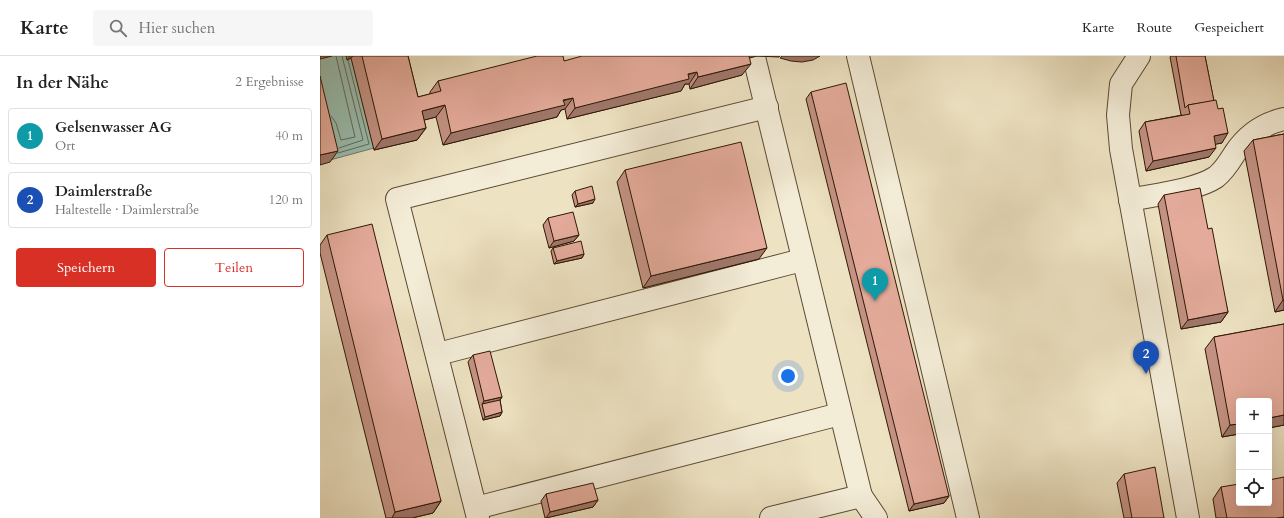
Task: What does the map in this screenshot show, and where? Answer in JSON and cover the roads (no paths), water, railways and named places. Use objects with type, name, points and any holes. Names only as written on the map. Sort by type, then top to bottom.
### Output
[{"type":"street","points":[[858,56],[968,518]]},
{"type":"street","points":[[1140,56],[1121,84],[1118,115],[1121,149],[1188,518]]},
{"type":"street","points":[[754,57],[802,260],[861,496],[876,518]]},
{"type":"street","points":[[767,107],[397,198],[438,354],[477,513],[840,414]]},
{"type":"street","points":[[1130,200],[1204,184],[1217,176],[1244,142],[1260,127],[1284,119]]},
{"type":"street","points":[[438,354],[802,260]]},
{"type":"street","points":[[771,518],[861,496]]},
{"type":"water","points":[[320,56],[351,56],[374,148],[330,160],[320,120]]},
{"type":"place","name":"Gelsenwasser AG","points":[[875,301]]},
{"type":"place","name":"Daimlerstraße","points":[[1146,374]]}]
